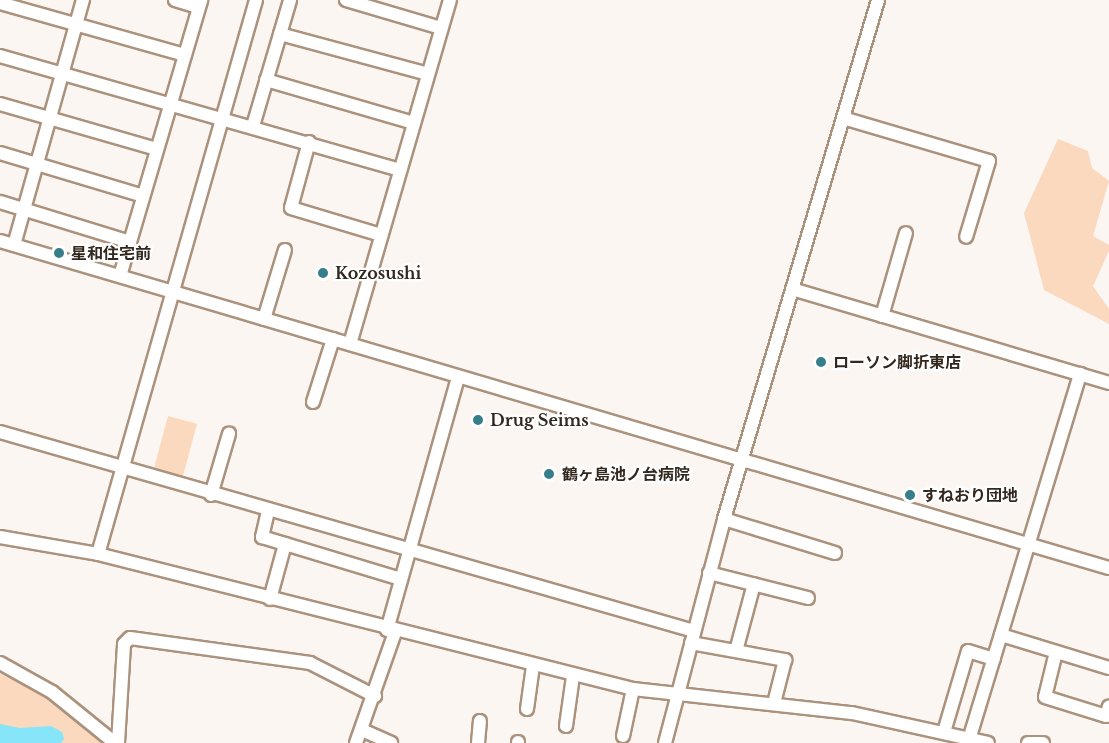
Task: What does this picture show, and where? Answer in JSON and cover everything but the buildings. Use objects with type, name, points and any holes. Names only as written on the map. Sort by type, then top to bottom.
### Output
[{"type":"street","points":[[14,245],[83,0]]},
{"type":"street","points":[[120,276],[200,4],[175,0]]},
{"type":"street","points":[[98,554],[175,292],[256,0]]},
{"type":"street","points":[[253,126],[290,0]]},
{"type":"street","points":[[346,0],[441,28]]},
{"type":"street","points":[[350,344],[450,0]]},
{"type":"street","points":[[665,743],[741,459],[878,0]]},
{"type":"street","points":[[0,3],[185,55]]},
{"type":"street","points":[[280,34],[428,74]]},
{"type":"street","points":[[0,56],[62,75],[171,102],[400,170]]},
{"type":"street","points":[[266,80],[414,123]]},
{"type":"street","points":[[0,104],[157,149]]},
{"type":"street","points":[[843,118],[989,161],[966,237]]},
{"type":"street","points":[[309,142],[291,208],[381,236]]},
{"type":"street","points":[[0,153],[143,196]]},
{"type":"street","points":[[0,202],[130,242]]},
{"type":"street","points":[[882,316],[906,233]]},
{"type":"street","points":[[0,241],[458,378],[1109,568]]},
{"type":"street","points":[[264,319],[285,250]]},
{"type":"street","points":[[792,290],[1109,383]]},
{"type":"street","points":[[313,402],[333,339]]},
{"type":"street","points":[[969,741],[1080,374]]},
{"type":"street","points":[[356,743],[375,696],[391,631],[400,579],[458,378]]},
{"type":"street","points":[[0,432],[211,495],[408,550],[736,651],[785,660],[774,703]]},
{"type":"street","points":[[211,495],[229,435]]},
{"type":"street","points":[[268,511],[262,537],[400,579]]},
{"type":"street","points":[[724,519],[835,553]]},
{"type":"street","points":[[0,537],[98,554],[391,631],[633,689],[774,703],[944,732],[969,741],[988,743]]},
{"type":"street","points":[[270,599],[285,544]]},
{"type":"street","points":[[709,573],[808,598]]},
{"type":"street","points":[[736,651],[754,584]]},
{"type":"street","points":[[1001,635],[1109,668]]},
{"type":"street","points":[[117,743],[123,644],[130,638],[310,663],[375,696]]},
{"type":"street","points":[[944,732],[968,651],[994,659]]},
{"type":"street","points":[[1056,652],[1045,697],[1106,716],[1109,706]]},
{"type":"street","points":[[0,663],[52,692],[117,743]]},
{"type":"street","points":[[527,709],[533,666]]},
{"type":"street","points":[[566,726],[573,676]]},
{"type":"street","points":[[623,736],[633,689]]},
{"type":"street","points":[[478,743],[480,721]]},
{"type":"street","points":[[362,730],[392,743]]},
{"type":"street","points":[[1028,743],[1043,743]]},
{"type":"shaded area","points":[[1058,139],[1088,151],[1092,168],[1109,181],[1093,236],[1109,245],[1109,251],[1093,286],[1109,309],[1109,324],[1044,290],[1024,213]]},
{"type":"shaded area","points":[[168,416],[197,424],[182,479],[153,471]]},
{"type":"shaded area","points":[[0,674],[47,694],[105,743],[0,743]]},
{"type":"water","points":[[0,724],[20,728],[51,726],[62,732],[64,739],[61,743],[0,743]]},
{"type":"place","name":"星和住宅前","points":[[59,253]]},
{"type":"place","name":"Kozosushi","points":[[323,273]]},
{"type":"place","name":"ローソン脚折東店","points":[[821,362]]},
{"type":"place","name":"Drug Seims","points":[[478,420]]},
{"type":"place","name":"鶴ヶ島池ノ台病院","points":[[549,474]]},
{"type":"place","name":"すねおり団地","points":[[910,495]]}]
